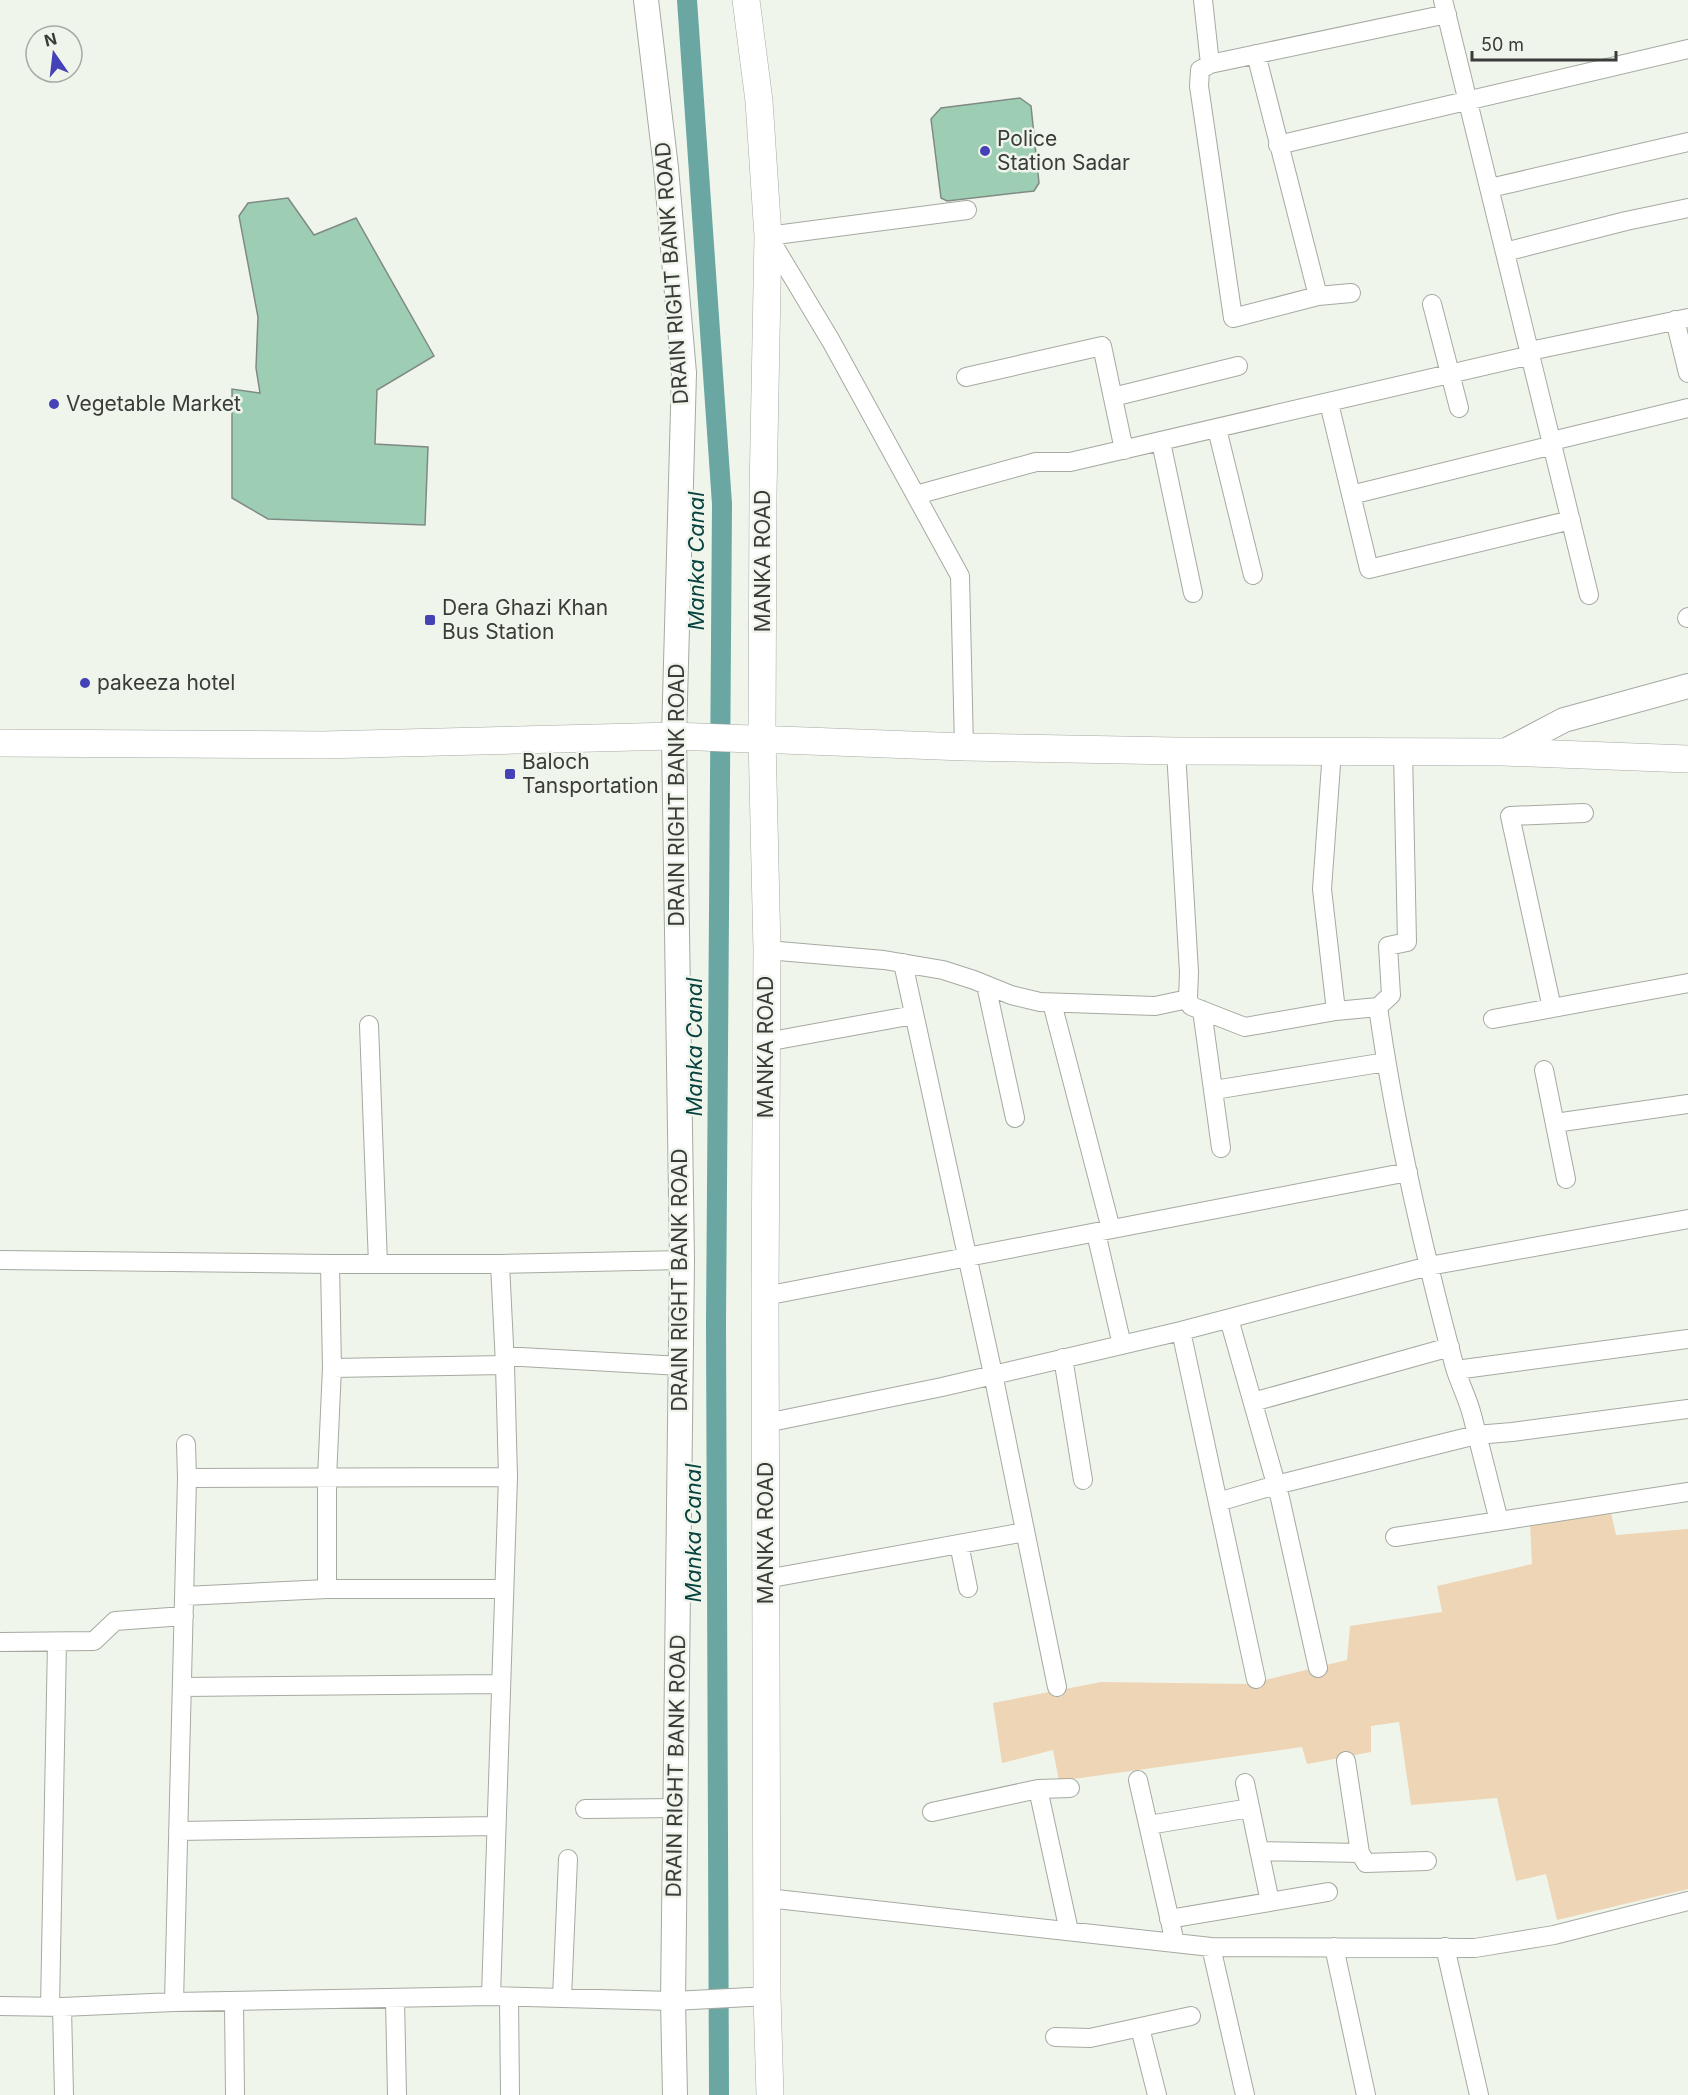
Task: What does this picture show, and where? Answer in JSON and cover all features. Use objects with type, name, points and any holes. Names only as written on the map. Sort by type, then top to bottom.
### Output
[{"type":"main road","name":"MANKA ROAD","points":[[746,0],[759,101],[768,236],[763,494],[762,738],[767,950],[765,1296],[770,2095]]},
{"type":"main road","points":[[0,742],[323,745],[674,736],[964,747],[1176,751],[1503,752],[1688,759]]},
{"type":"street","name":"DRAIN RIGHT BANK ROAD","points":[[646,0],[666,168],[684,373],[674,736],[682,1260],[675,2095]]},
{"type":"street","points":[[1203,0],[1210,64]]},
{"type":"street","points":[[1351,293],[1318,296],[1233,318],[1199,86],[1200,70],[1210,64],[1445,7],[1589,595]]},
{"type":"street","points":[[1278,145],[1688,49]]},
{"type":"street","points":[[1256,54],[1318,296]]},
{"type":"street","points":[[1490,188],[1688,142]]},
{"type":"street","points":[[1505,252],[1626,221],[1688,208]]},
{"type":"street","points":[[964,747],[960,576],[831,341],[768,236],[967,210]]},
{"type":"street","points":[[1432,304],[1459,408]]},
{"type":"street","points":[[916,495],[1036,462],[1070,462],[1682,319],[1688,373]]},
{"type":"street","points":[[966,377],[1102,346],[1124,450]]},
{"type":"street","points":[[1113,397],[1238,366]]},
{"type":"street","points":[[1329,403],[1369,569],[1571,520]]},
{"type":"street","points":[[1351,495],[1688,408]]},
{"type":"street","points":[[1216,429],[1253,575]]},
{"type":"street","points":[[1161,441],[1193,593]]},
{"type":"street","points":[[1503,752],[1564,720],[1688,686]]},
{"type":"street","points":[[1176,751],[1188,972],[1214,1090],[1221,1148]]},
{"type":"street","points":[[1332,751],[1322,889],[1336,1011]]},
{"type":"street","points":[[767,950],[884,960],[943,970],[1011,995],[1040,1002],[1195,1005],[1245,1027],[1336,1011],[1378,1007],[1391,995],[1388,946],[1407,942],[1403,751]]},
{"type":"street","points":[[1552,1008],[1510,816],[1584,813]]},
{"type":"street","points":[[903,963],[993,1374],[1057,1687]]},
{"type":"street","points":[[1493,1019],[1688,983]]},
{"type":"street","points":[[986,985],[1015,1118]]},
{"type":"street","points":[[1052,1003],[1104,1231],[1122,1345]]},
{"type":"street","points":[[1378,1007],[1386,1062],[1429,1266],[1456,1370],[1472,1413],[1499,1521]]},
{"type":"street","points":[[766,1042],[914,1015]]},
{"type":"street","points":[[369,1025],[378,1264]]},
{"type":"street","points":[[1214,1090],[1386,1062]]},
{"type":"street","points":[[1544,1070],[1566,1179]]},
{"type":"street","points":[[1555,1124],[1688,1104]]},
{"type":"street","points":[[765,1296],[1408,1172]]},
{"type":"street","points":[[766,1423],[942,1387],[1122,1345],[1429,1266],[1688,1219]]},
{"type":"street","points":[[0,1260],[500,1264],[682,1260]]},
{"type":"street","points":[[327,1589],[327,1478],[332,1368],[330,1264]]},
{"type":"street","points":[[500,1264],[508,1477],[496,1826],[500,1996],[510,2095]]},
{"type":"street","points":[[1229,1319],[1276,1485],[1318,1668]]},
{"type":"street","points":[[1181,1331],[1256,1679]]},
{"type":"street","points":[[1456,1370],[1688,1339]]},
{"type":"street","points":[[1253,1402],[1450,1347]]},
{"type":"street","points":[[1063,1358],[1083,1480]]},
{"type":"street","points":[[332,1368],[505,1360],[681,1366]]},
{"type":"street","points":[[1218,1502],[1276,1485],[1476,1435],[1688,1409]]},
{"type":"street","points":[[174,2002],[185,1596],[186,1444]]},
{"type":"street","points":[[187,1478],[508,1477]]},
{"type":"street","points":[[1395,1537],[1688,1492]]},
{"type":"street","points":[[766,1579],[1025,1532]]},
{"type":"street","points":[[958,1544],[968,1588]]},
{"type":"street","points":[[185,1596],[327,1589],[504,1589]]},
{"type":"street","points":[[0,1642],[94,1641],[115,1621],[184,1616]]},
{"type":"street","points":[[57,1642],[56,2007],[64,2095]]},
{"type":"street","points":[[182,1688],[500,1684]]},
{"type":"street","points":[[1346,1761],[1360,1853],[1365,1863],[1427,1861]]},
{"type":"street","points":[[1138,1780],[1175,1943]]},
{"type":"street","points":[[1245,1784],[1270,1902]]},
{"type":"street","points":[[932,1812],[1038,1789],[1070,1788]]},
{"type":"street","points":[[1038,1789],[1069,1931]]},
{"type":"street","points":[[585,1809],[676,1808]]},
{"type":"street","points":[[1149,1825],[1250,1808]]},
{"type":"street","points":[[178,1831],[496,1826]]},
{"type":"street","points":[[1259,1851],[1360,1853]]},
{"type":"street","points":[[562,1998],[568,1859]]},
{"type":"street","points":[[1170,1919],[1328,1892]]},
{"type":"street","points":[[767,1898],[1211,1947],[1475,1948],[1554,1935],[1688,1901]]},
{"type":"street","points":[[1211,1947],[1245,2095]]},
{"type":"street","points":[[1334,1947],[1366,2095]]},
{"type":"street","points":[[1445,1947],[1479,2095]]},
{"type":"street","points":[[0,2006],[56,2007],[174,2002],[500,1996],[674,2001],[768,1996]]},
{"type":"street","points":[[395,1998],[398,2095]]},
{"type":"street","points":[[234,2002],[235,2095]]},
{"type":"street","points":[[1055,2037],[1090,2038],[1191,2016]]},
{"type":"street","points":[[1140,2028],[1157,2095]]},
{"type":"shaded area","points":[[1609,1504],[1616,1535],[1688,1529],[1688,1889],[1557,1920],[1546,1874],[1516,1881],[1497,1798],[1411,1805],[1399,1722],[1371,1726],[1371,1752],[1307,1764],[1302,1747],[1059,1781],[1053,1750],[1002,1763],[993,1703],[1101,1682],[1249,1684],[1347,1660],[1350,1626],[1442,1612],[1437,1586],[1532,1564],[1530,1524]]},
{"type":"building","name":"Police Station Sadar","points":[[1020,98],[1031,106],[1039,183],[1034,191],[947,201],[941,198],[931,119],[941,108]]},
{"type":"building","points":[[288,198],[314,235],[356,218],[434,356],[377,390],[375,444],[428,447],[425,525],[268,519],[232,498],[232,389],[260,393],[256,368],[258,317],[239,216],[248,203]]},
{"type":"waterway","name":"Manka Canal","points":[[687,0],[722,504],[716,1323],[719,2095]]},
{"type":"place","name":"Police Station Sadar","points":[[985,151]]},
{"type":"place","name":"Vegetable Market","points":[[54,404]]},
{"type":"place","name":"Dera Ghazi Khan Bus Station","points":[[430,620]]},
{"type":"place","name":"pakeeza hotel","points":[[85,683]]},
{"type":"place","name":"Baloch Tansportation","points":[[510,774]]}]
